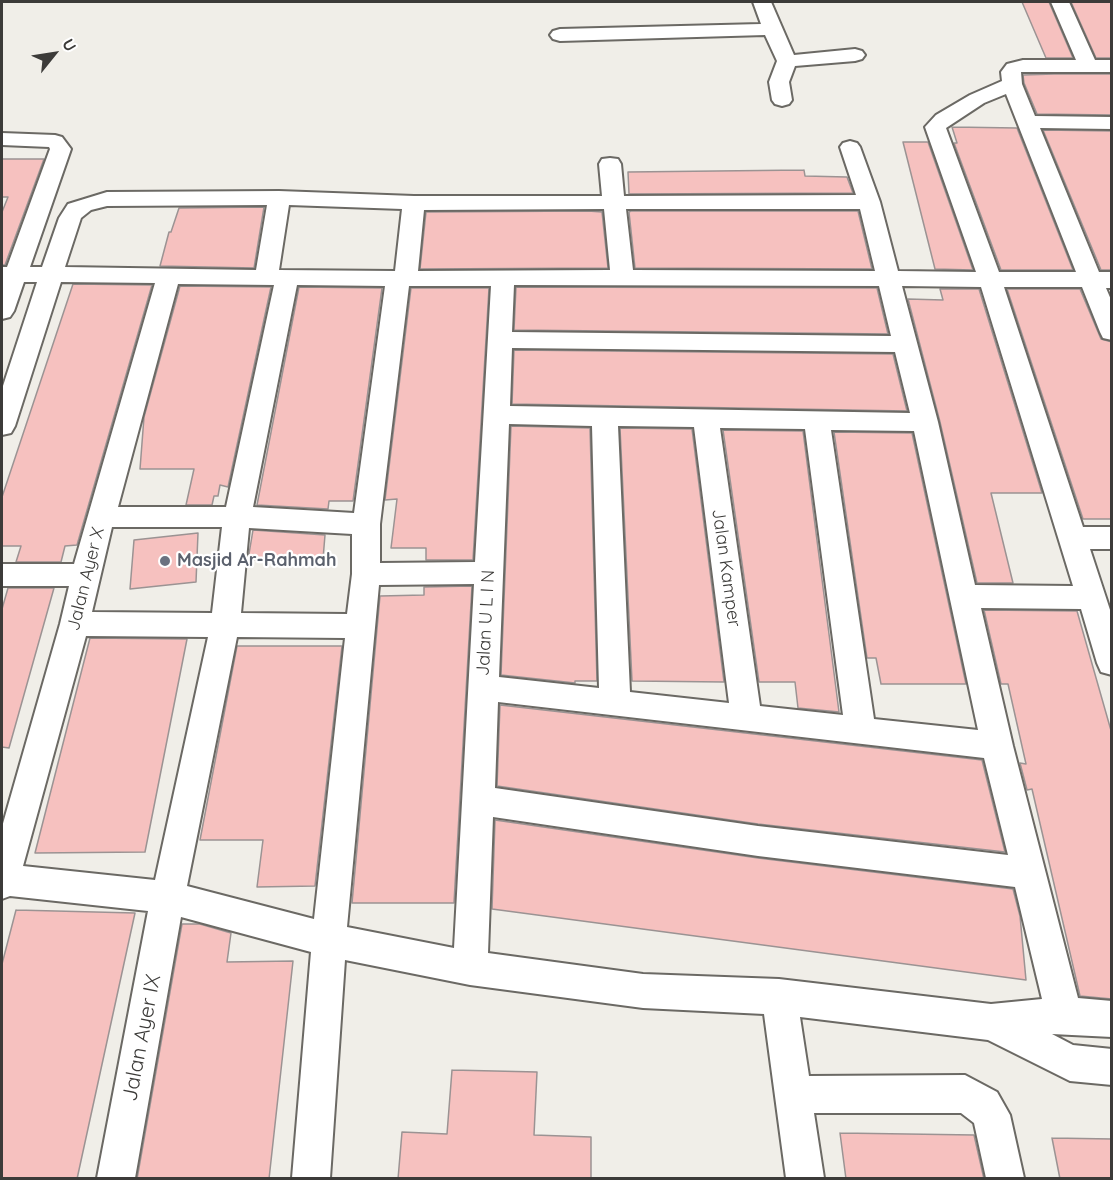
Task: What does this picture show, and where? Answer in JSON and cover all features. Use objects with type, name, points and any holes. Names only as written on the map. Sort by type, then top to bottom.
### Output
[{"type":"street","points":[[762,2],[787,61],[779,82],[782,100]]},
{"type":"street","points":[[1060,2],[1088,66]]},
{"type":"street","points":[[560,35],[772,29]]},
{"type":"street","points":[[787,61],[855,55]]},
{"type":"street","points":[[1112,66],[1014,68],[1011,72],[1012,84],[1027,122],[1101,280],[1112,332]]},
{"type":"street","points":[[1012,84],[977,99],[943,119],[935,127],[990,279],[1112,663]]},
{"type":"street","points":[[1027,122],[1112,123]]},
{"type":"street","points":[[2,140],[55,141],[61,146],[36,219],[8,274],[2,311]]},
{"type":"street","points":[[850,147],[869,201],[926,422],[997,746],[1064,1015]]},
{"type":"street","points":[[610,164],[622,277]]},
{"type":"street","points":[[2,426],[70,218],[76,209],[83,205],[107,199],[279,198],[414,203],[869,201]]},
{"type":"street","name":"Jalan Ayer IX","points":[[116,1179],[168,897],[225,624],[237,517],[277,278],[279,198]]},
{"type":"street","points":[[311,1179],[329,940],[366,574],[366,524],[414,203]]},
{"type":"street","points":[[36,219],[70,218]]},
{"type":"street","points":[[8,274],[169,274],[402,279],[622,277],[1101,280]]},
{"type":"street","name":"Jalan Ayer X","points":[[2,881],[75,624],[85,575],[169,274]]},
{"type":"street","name":"Jalan U L I N","points":[[470,968],[502,278]]},
{"type":"street","points":[[499,340],[906,344]]},
{"type":"street","points":[[495,415],[926,422]]},
{"type":"street","points":[[605,417],[615,703]]},
{"type":"street","name":"Jalan Kamper","points":[[706,418],[746,718]]},
{"type":"street","points":[[817,421],[861,732]]},
{"type":"street","points":[[101,517],[237,517],[366,524]]},
{"type":"street","points":[[1071,538],[1112,538]]},
{"type":"street","points":[[366,574],[488,573]]},
{"type":"street","points":[[2,575],[85,575]]},
{"type":"street","points":[[965,596],[1091,598]]},
{"type":"street","points":[[75,624],[360,626]]},
{"type":"street","points":[[483,688],[997,746]]},
{"type":"street","points":[[478,800],[758,841],[1027,873]]},
{"type":"street","points":[[2,881],[168,897],[329,940],[470,968],[643,991],[779,997],[992,1022],[1064,1015],[1112,1019]]},
{"type":"street","points":[[779,997],[805,1179]]},
{"type":"street","points":[[992,1022],[1070,1063],[1112,1067]]},
{"type":"street","points":[[794,1095],[965,1094],[984,1105],[991,1115],[1005,1179]]},
{"type":"building","points":[[1022,2],[1049,2],[1073,58],[1046,58]]},
{"type":"building","points":[[1071,2],[1112,2],[1112,58],[1096,58]]},
{"type":"building","points":[[1112,74],[1112,115],[1037,114],[1023,75]]},
{"type":"building","points":[[952,127],[1017,128],[1073,270],[1001,270],[954,143],[957,143]]},
{"type":"building","points":[[1043,130],[1112,131],[1112,270],[1101,270]]},
{"type":"building","points":[[903,142],[928,142],[973,270],[935,269]]},
{"type":"building","points":[[2,159],[44,159],[5,265],[2,265],[2,212],[8,197],[2,197]]},
{"type":"building","points":[[804,170],[805,176],[847,177],[853,193],[629,194],[628,172]]},
{"type":"building","points":[[264,207],[254,268],[160,266],[169,232],[171,232],[179,208]]},
{"type":"building","points":[[631,211],[858,211],[872,269],[635,268],[629,212]]},
{"type":"building","points":[[426,212],[602,212],[608,268],[420,269]]},
{"type":"building","points":[[73,284],[152,285],[77,545],[65,546],[61,562],[16,562],[21,546],[2,546],[2,497]]},
{"type":"building","points":[[180,286],[271,287],[228,487],[220,485],[218,496],[214,496],[212,505],[186,505],[194,469],[140,469],[144,417]]},
{"type":"building","points":[[299,287],[382,288],[353,501],[329,501],[328,509],[257,505]]},
{"type":"building","points":[[516,287],[877,288],[888,334],[514,330]]},
{"type":"building","points":[[411,288],[489,288],[473,560],[426,560],[426,548],[391,548],[397,499],[385,500]]},
{"type":"building","points":[[940,289],[979,289],[1042,493],[991,493],[1013,583],[977,583],[940,422],[908,299],[943,300]]},
{"type":"building","points":[[1007,289],[1080,289],[1101,339],[1112,342],[1112,519],[1083,519]]},
{"type":"building","points":[[514,350],[893,354],[907,411],[512,404]]},
{"type":"building","points":[[511,426],[590,428],[597,681],[575,681],[575,683],[501,675]]},
{"type":"building","points":[[620,428],[692,429],[724,682],[632,681]]},
{"type":"building","points":[[723,430],[803,431],[839,712],[798,708],[795,682],[759,682]]},
{"type":"building","points":[[834,432],[912,433],[966,684],[881,684],[876,658],[867,658]]},
{"type":"building","points":[[253,530],[325,535],[323,559],[248,560]]},
{"type":"building","name":"Masjid Ar-Rahmah","points":[[198,533],[196,582],[130,589],[134,540]]},
{"type":"building","points":[[472,586],[454,903],[352,903],[380,596],[424,595],[424,587]]},
{"type":"building","points":[[8,588],[54,588],[9,748],[2,747],[2,609]]},
{"type":"building","points":[[984,610],[1077,611],[1112,734],[1112,999],[1080,996],[1032,789],[1027,790],[1020,763],[1026,764],[1008,684],[1001,684]]},
{"type":"building","points":[[90,638],[187,639],[145,852],[35,853]]},
{"type":"building","points":[[237,646],[342,646],[315,886],[257,887],[263,840],[200,840]]},
{"type":"building","points":[[500,705],[982,760],[1005,852],[758,824],[497,786]]},
{"type":"building","points":[[495,820],[758,858],[1013,889],[1020,916],[1026,980],[492,909]]},
{"type":"building","points":[[16,910],[135,913],[77,1179],[2,1179],[2,964]]},
{"type":"building","points":[[182,924],[200,924],[231,933],[227,962],[293,961],[269,1179],[137,1179]]},
{"type":"building","points":[[452,1070],[537,1072],[534,1135],[591,1137],[591,1179],[398,1179],[402,1132],[447,1134]]},
{"type":"building","points":[[840,1133],[974,1135],[984,1179],[846,1179]]},
{"type":"building","points":[[1052,1138],[1112,1139],[1112,1179],[1060,1179]]},
{"type":"place","name":"Masjid Ar-Rahmah","points":[[165,561]]}]
